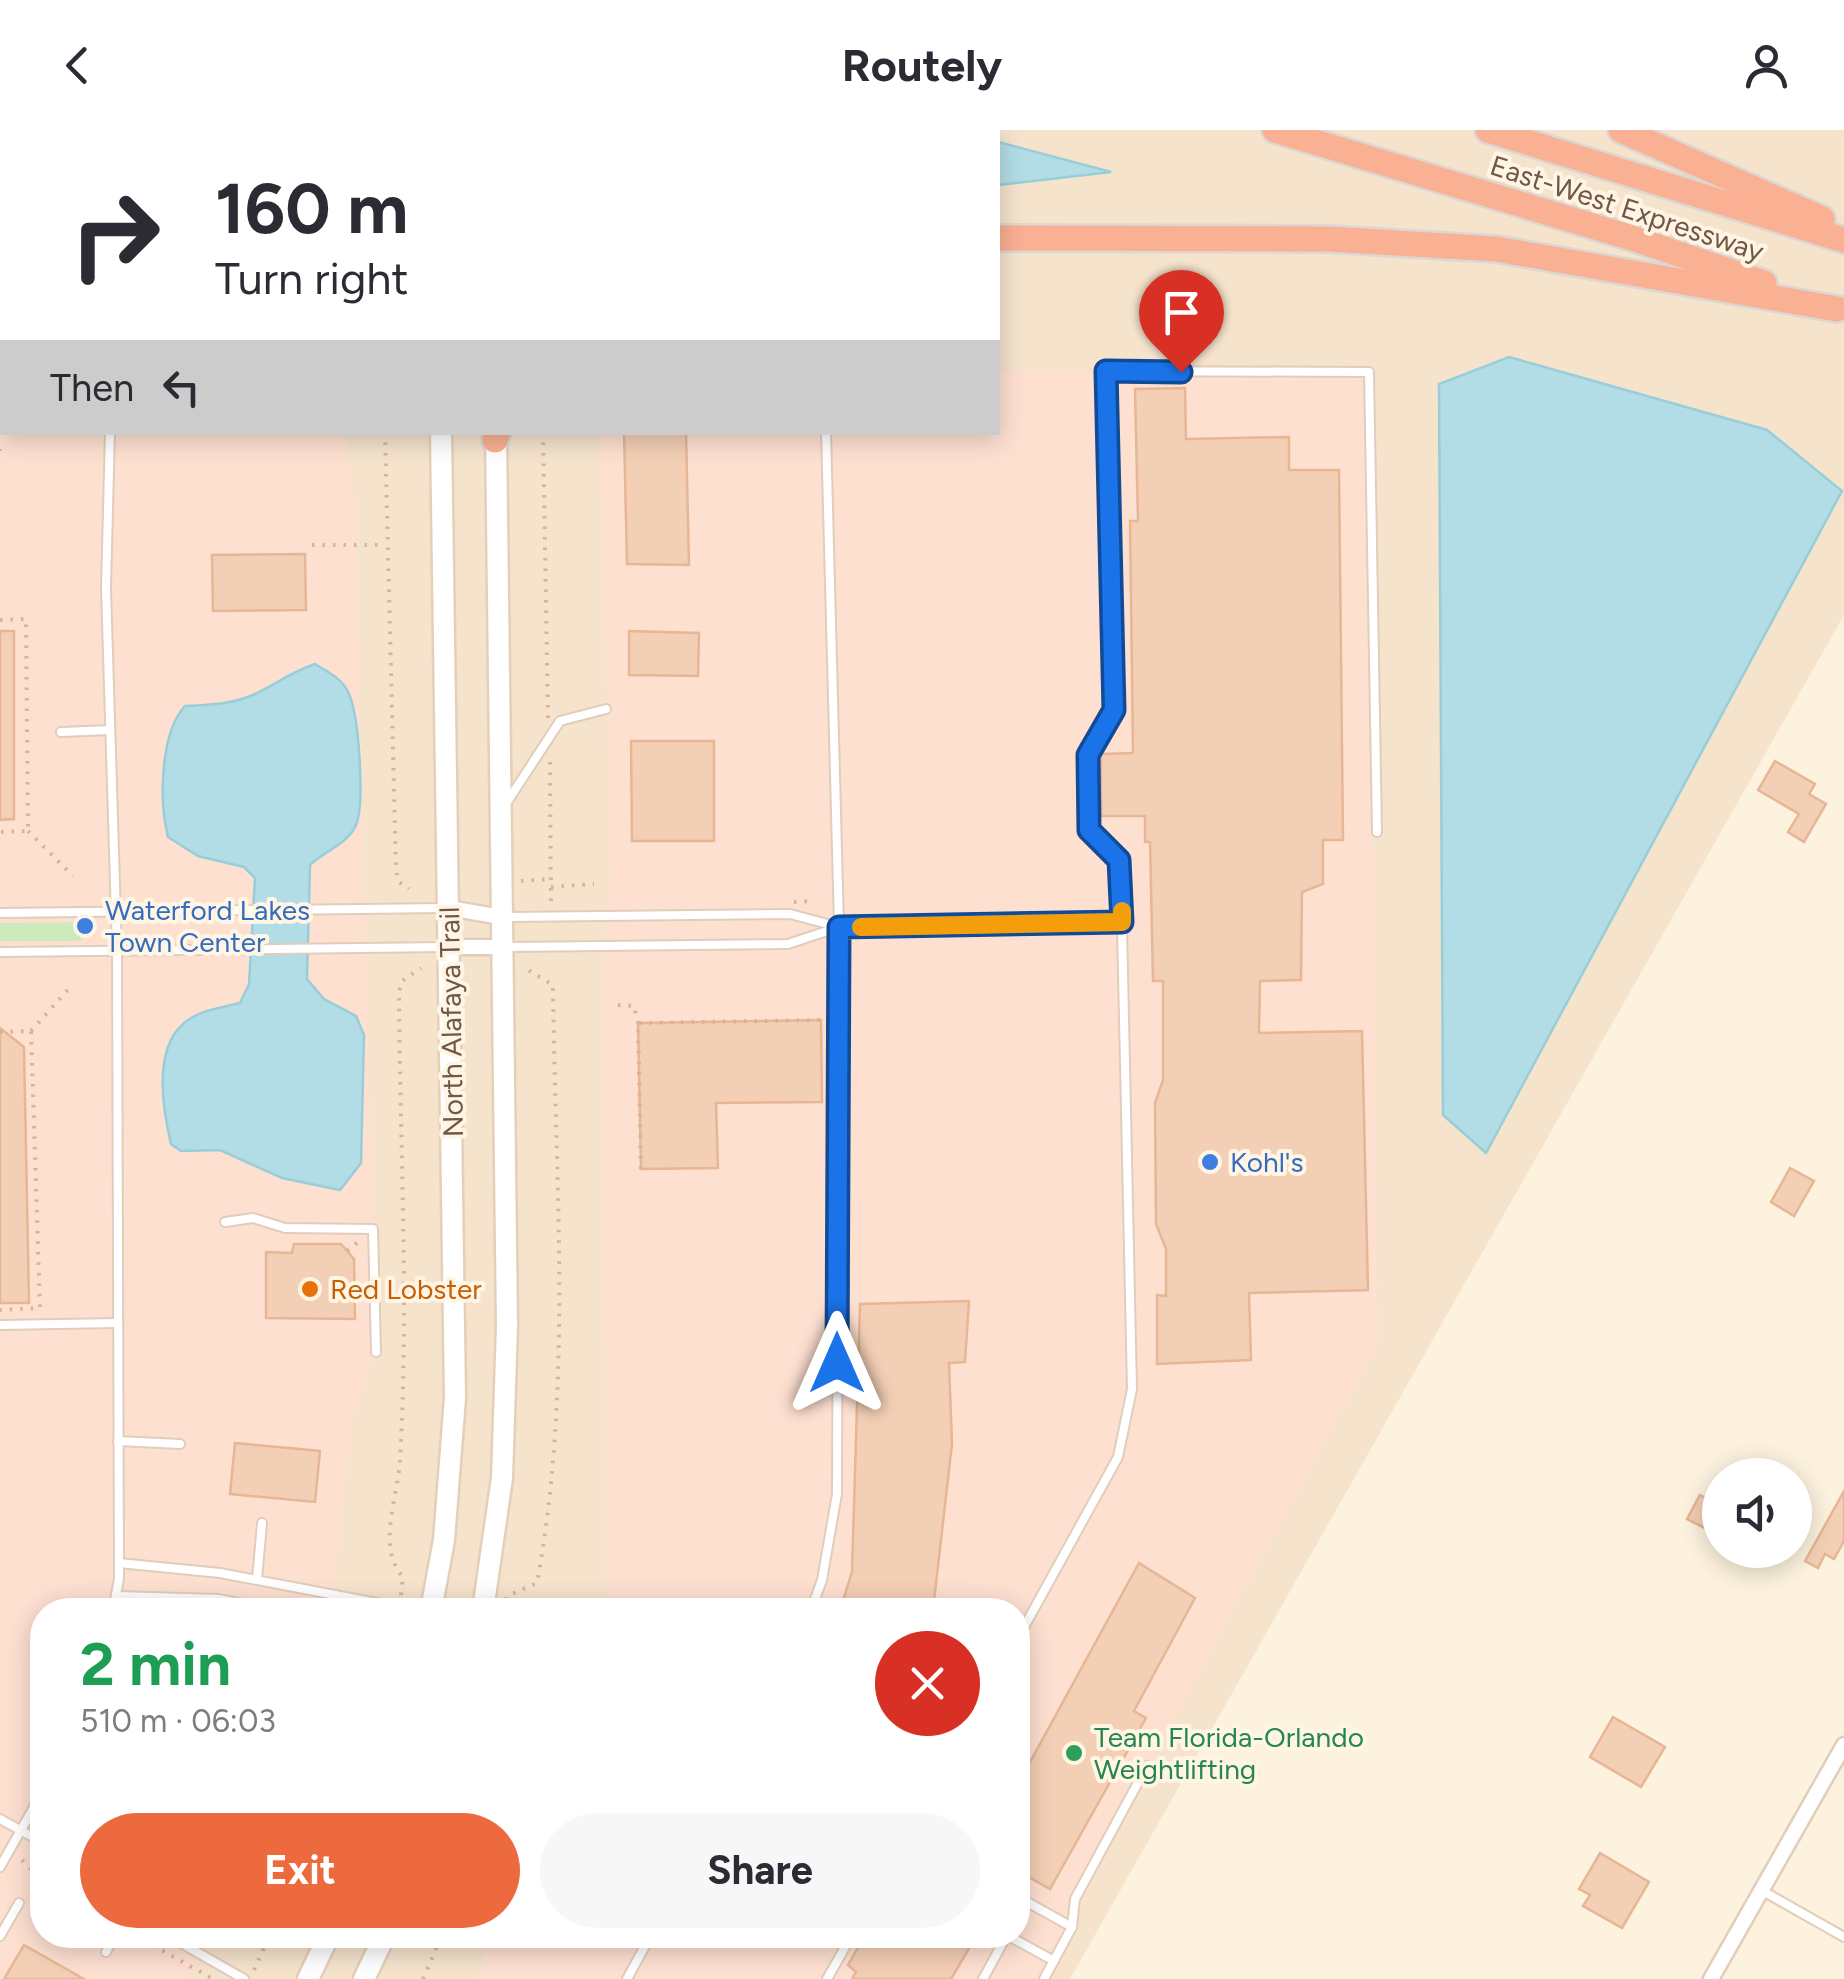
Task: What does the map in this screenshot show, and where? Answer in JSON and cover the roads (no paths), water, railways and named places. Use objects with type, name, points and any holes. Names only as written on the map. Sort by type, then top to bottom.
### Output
[{"type":"highway","name":"East-West Expressway","points":[[1275,130],[1632,238],[1841,310]]},
{"type":"highway","name":"East-West Expressway","points":[[1488,130],[1844,240]]},
{"type":"highway","points":[[1621,130],[1784,200],[1844,231]]},
{"type":"highway","points":[[1000,238],[1329,239],[1496,249],[1841,310]]},
{"type":"main road","name":"North Alafaya Trail","points":[[433,1598],[444,1540],[454,1398],[441,435]]},
{"type":"main road","name":"North Alafaya Trail","points":[[485,1598],[502,1478],[506,1406],[496,435]]},
{"type":"main road","points":[[308,1979],[322,1948]]},
{"type":"main road","points":[[364,1979],[379,1948]]},
{"type":"street","points":[[449,908],[501,917]]},
{"type":"street","points":[[450,948],[502,947]]},
{"type":"street","points":[[1711,1979],[1844,1745]]},
{"type":"lane","points":[[1030,1616],[1118,1457],[1132,1389],[1119,860],[1089,830],[1088,755],[1114,710],[1106,371],[1369,372],[1377,832]]},
{"type":"lane","points":[[110,435],[106,588],[117,950],[116,1596],[185,1598]]},
{"type":"lane","points":[[815,1598],[837,1494],[839,927],[826,435]]},
{"type":"lane","points":[[500,814],[560,721],[606,709]]},
{"type":"lane","points":[[61,732],[110,730]]},
{"type":"lane","points":[[0,913],[449,908]]},
{"type":"lane","points":[[501,917],[790,914],[839,927],[1122,922]]},
{"type":"lane","points":[[502,947],[788,944],[839,927]]},
{"type":"lane","points":[[0,952],[450,948]]},
{"type":"lane","points":[[226,1222],[253,1218],[286,1228],[372,1229],[376,1352]]},
{"type":"lane","points":[[0,1325],[117,1323]]},
{"type":"lane","points":[[118,1441],[180,1444]]},
{"type":"lane","points":[[257,1580],[262,1523]]},
{"type":"lane","points":[[119,1563],[257,1580],[352,1598]]},
{"type":"lane","points":[[1044,1979],[1072,1927],[1075,1899],[1147,1766]]},
{"type":"lane","points":[[0,1866],[30,1814]]},
{"type":"lane","points":[[0,1820],[30,1835]]},
{"type":"lane","points":[[1761,1890],[1844,1938]]},
{"type":"lane","points":[[0,1936],[20,1902]]},
{"type":"lane","points":[[1030,1904],[1072,1927]]},
{"type":"lane","points":[[106,1952],[108,1948]]},
{"type":"lane","points":[[191,1948],[247,1979]]},
{"type":"lane","points":[[626,1979],[644,1948]]},
{"type":"lane","points":[[828,1979],[845,1948]]},
{"type":"lane","points":[[984,1979],[1000,1948]]},
{"type":"lane","points":[[1030,1948],[1054,1961]]},
{"type":"water","points":[[1000,143],[1111,172],[1000,185]]},
{"type":"water","points":[[1509,357],[1767,430],[1842,491],[1486,1153],[1443,1115],[1439,384]]},
{"type":"water","points":[[315,664],[339,680],[349,694],[360,760],[356,825],[342,842],[310,865],[307,979],[324,999],[356,1016],[364,1035],[361,1163],[340,1190],[282,1178],[220,1150],[181,1151],[171,1144],[163,1099],[164,1066],[173,1036],[195,1016],[240,1003],[249,984],[255,878],[244,867],[198,856],[168,837],[163,787],[171,733],[185,706],[240,700]]},
{"type":"place","name":"Waterford Lakes Town Center","points":[[85,926]]},
{"type":"place","name":"Kohl's","points":[[1210,1162]]},
{"type":"place","name":"Red Lobster","points":[[310,1289]]},
{"type":"place","name":"Team Florida-Orlando Weightlifting","points":[[1074,1753]]}]
